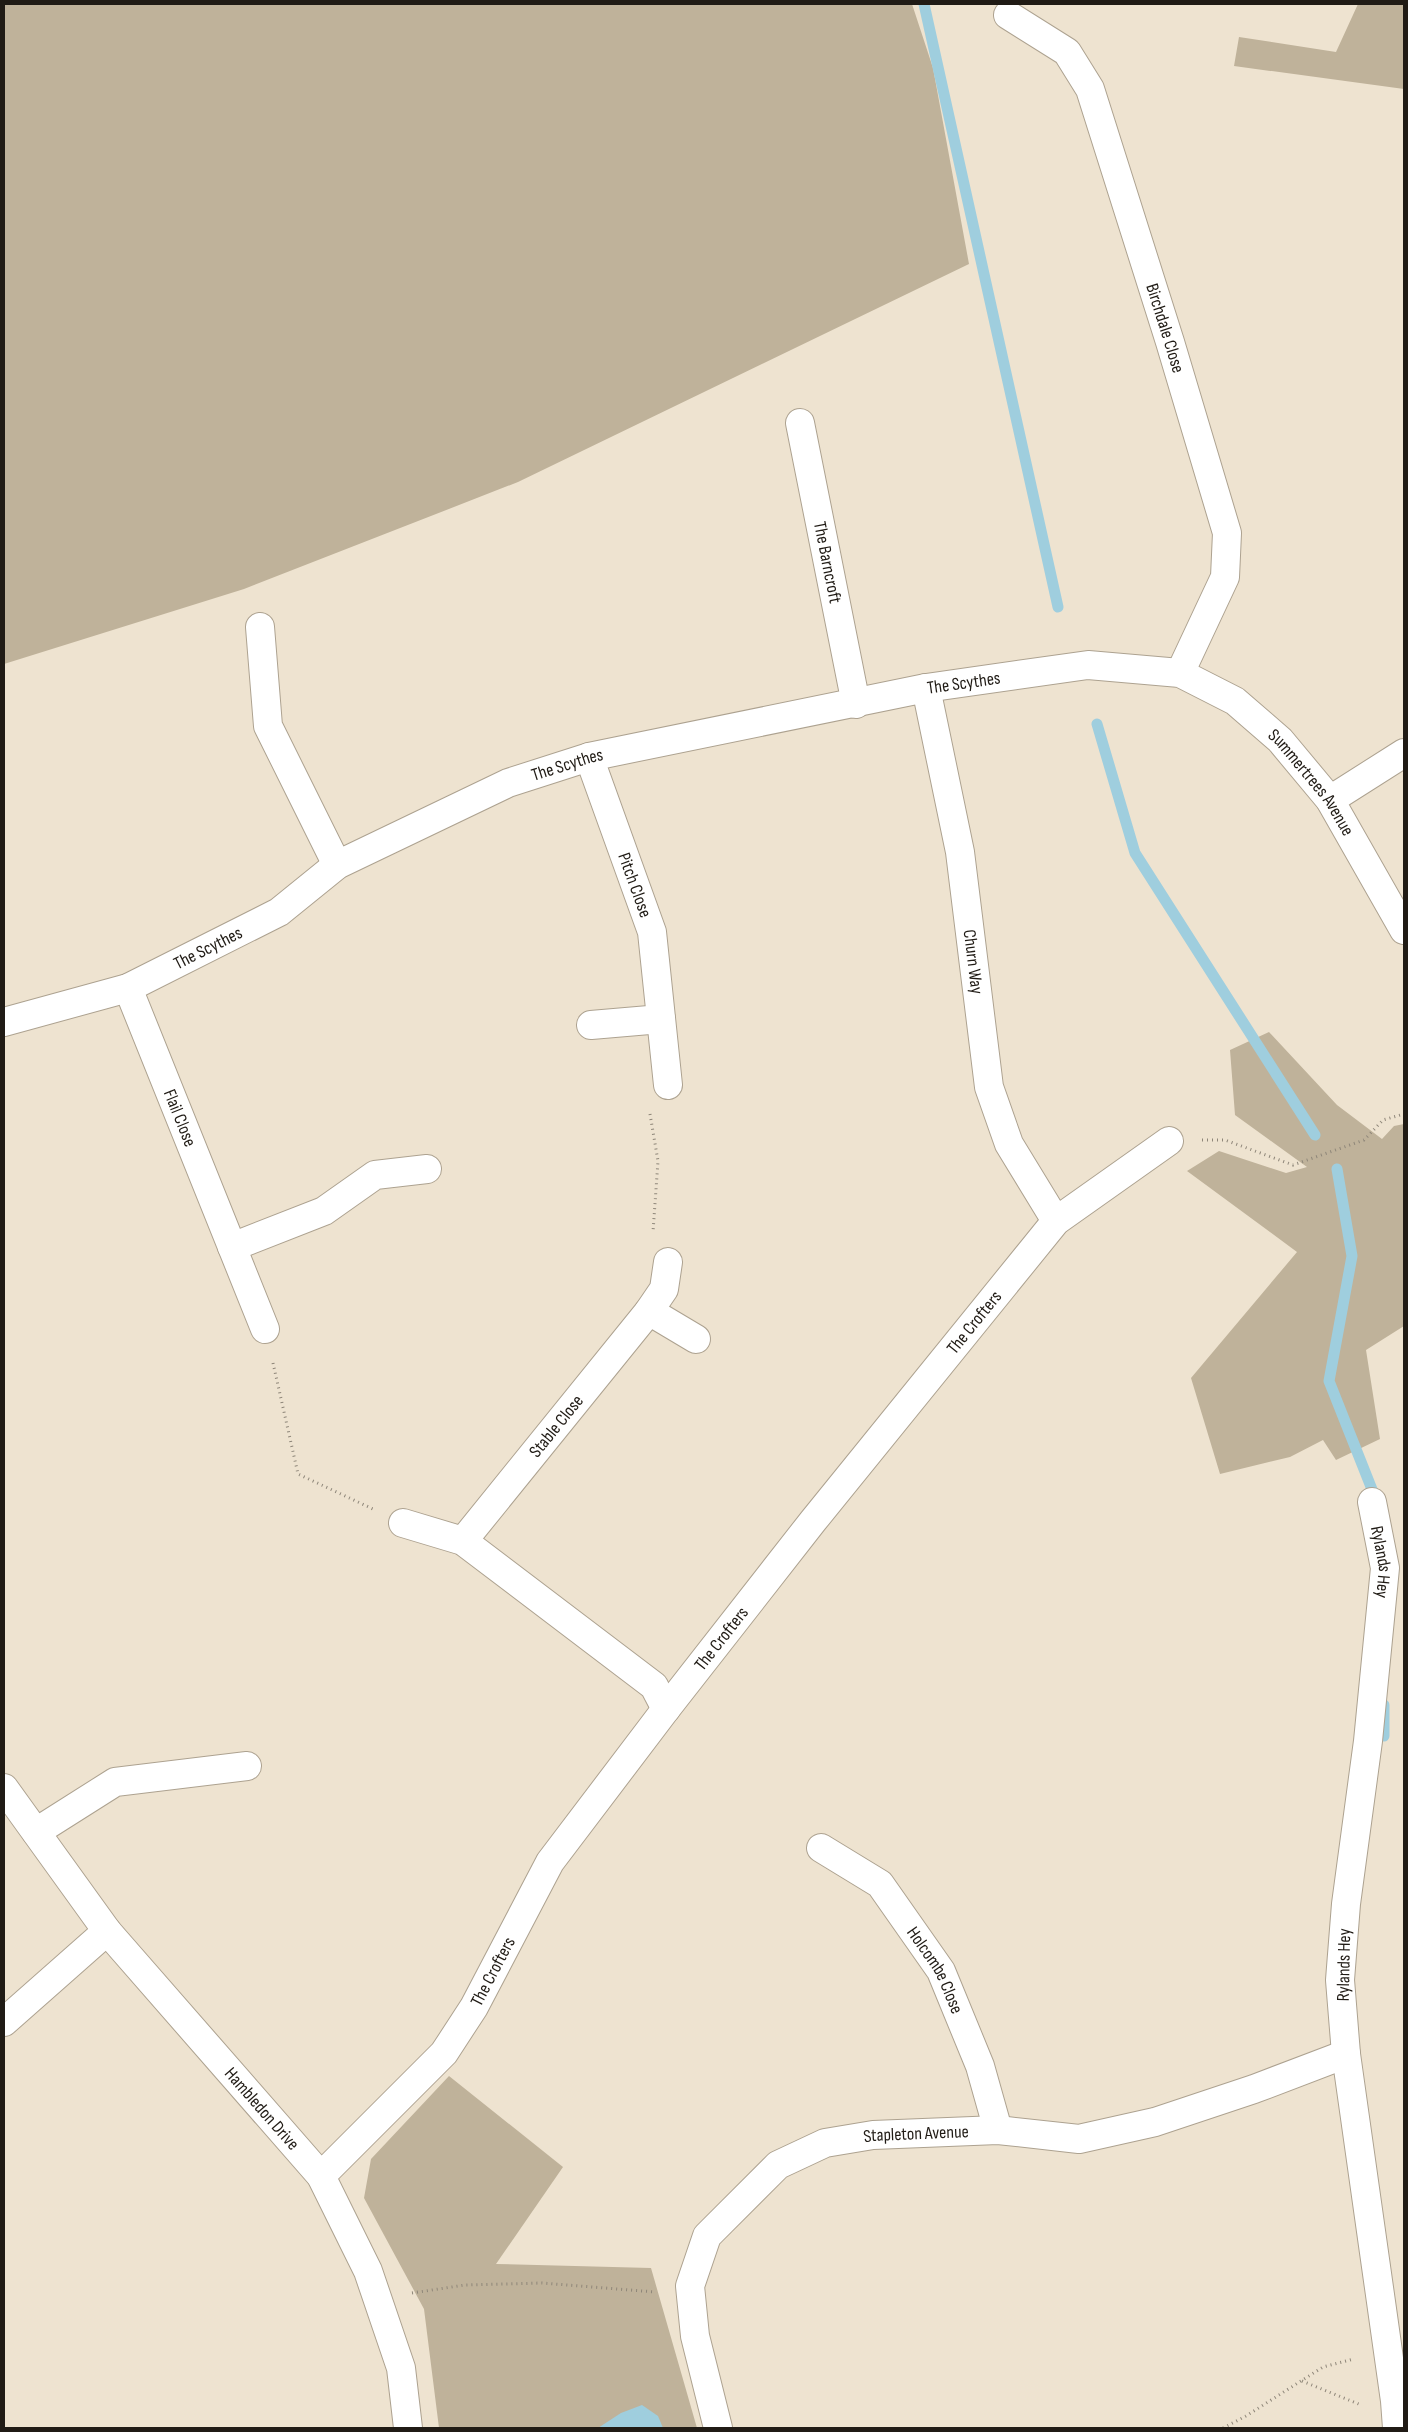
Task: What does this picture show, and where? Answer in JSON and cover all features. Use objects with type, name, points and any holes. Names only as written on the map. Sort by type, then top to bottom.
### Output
[{"type":"street","name":"Birchdale Close","points":[[1008,15],[1067,52],[1090,89],[1170,342],[1227,533],[1225,577],[1180,673]]},
{"type":"street","name":"The Barncroft","points":[[800,423],[856,704]]},
{"type":"street","points":[[260,627],[268,726],[337,866]]},
{"type":"street","name":"The Scythes","points":[[4,1022],[128,988],[279,912],[337,866],[508,783],[589,757],[856,704],[926,688],[1059,668],[1088,665],[1180,673]]},
{"type":"street","name":"Summertrees Avenue","points":[[1180,673],[1235,701],[1280,740],[1330,800],[1404,930]]},
{"type":"street","name":"Churn Way","points":[[926,688],[960,852],[989,1087],[1009,1144],[1056,1222]]},
{"type":"street","points":[[1330,800],[1404,753]]},
{"type":"street","name":"Pitch Close","points":[[589,757],[652,932],[667,1080]]},
{"type":"street","name":"Flail Close","points":[[128,988],[265,1328]]},
{"type":"street","points":[[591,1025],[661,1019]]},
{"type":"street","name":"The Crofters","points":[[321,2176],[444,2053],[474,2007],[550,1862],[666,1709],[813,1521],[1056,1222],[1169,1141]]},
{"type":"street","points":[[232,1247],[324,1211],[375,1175],[427,1169]]},
{"type":"street","name":"Stable Close","points":[[463,1540],[649,1311],[664,1289],[668,1262]]},
{"type":"street","points":[[649,1311],[696,1339]]},
{"type":"street","name":"Rylands Hey","points":[[1372,1502],[1385,1568],[1368,1741],[1346,1904],[1340,1980],[1346,2054],[1388,2351],[1396,2424]]},
{"type":"street","points":[[403,1523],[463,1540],[654,1686],[666,1709]]},
{"type":"street","points":[[36,1832],[115,1782],[247,1766]]},
{"type":"street","name":"Hambledon Drive","points":[[4,1788],[107,1931],[321,2176],[368,2271],[401,2368],[408,2428]]},
{"type":"street","name":"Holcombe Close","points":[[821,1848],[880,1884],[941,1970],[980,2066],[998,2130]]},
{"type":"street","points":[[4,2022],[107,1931]]},
{"type":"street","name":"Stapleton Avenue","points":[[718,2428],[695,2336],[690,2286],[707,2236],[778,2165],[825,2143],[873,2135],[998,2130],[1079,2139],[1154,2122],[1254,2089],[1346,2054]]},
{"type":"path","points":[[667,1080],[646,1093],[658,1161],[653,1237],[668,1262]]},
{"type":"path","points":[[1169,1141],[1225,1140],[1293,1165],[1364,1140],[1383,1120],[1404,1114]]},
{"type":"path","points":[[265,1328],[298,1474],[403,1523]]},
{"type":"path","points":[[377,2299],[465,2285],[542,2283],[690,2296]]},
{"type":"path","points":[[1223,2428],[1246,2416],[1323,2367],[1388,2351]]},
{"type":"path","points":[[1301,2381],[1396,2424]]},
{"type":"shaded area","points":[[4,4],[912,4],[933,68],[969,264],[518,482],[244,589],[4,664]]},
{"type":"shaded area","points":[[1358,4],[1404,4],[1404,89],[1234,66],[1239,37],[1336,52]]},
{"type":"shaded area","points":[[1269,1032],[1337,1105],[1382,1139],[1394,1126],[1404,1124],[1404,1326],[1366,1350],[1380,1439],[1336,1460],[1323,1440],[1290,1457],[1220,1474],[1191,1378],[1297,1252],[1187,1171],[1219,1151],[1286,1173],[1307,1167],[1235,1115],[1230,1050]]},
{"type":"shaded area","points":[[449,2076],[563,2167],[496,2264],[651,2268],[697,2428],[439,2428],[424,2309],[364,2198],[371,2159]]},
{"type":"water","points":[[642,2405],[658,2416],[663,2428],[598,2428],[621,2413]]},
{"type":"waterway","points":[[924,4],[1058,607]]},
{"type":"waterway","points":[[1097,724],[1135,853],[1315,1135]]},
{"type":"waterway","points":[[1337,1169],[1352,1256],[1329,1381],[1377,1502]]},
{"type":"waterway","points":[[1384,1705],[1384,1736]]}]
